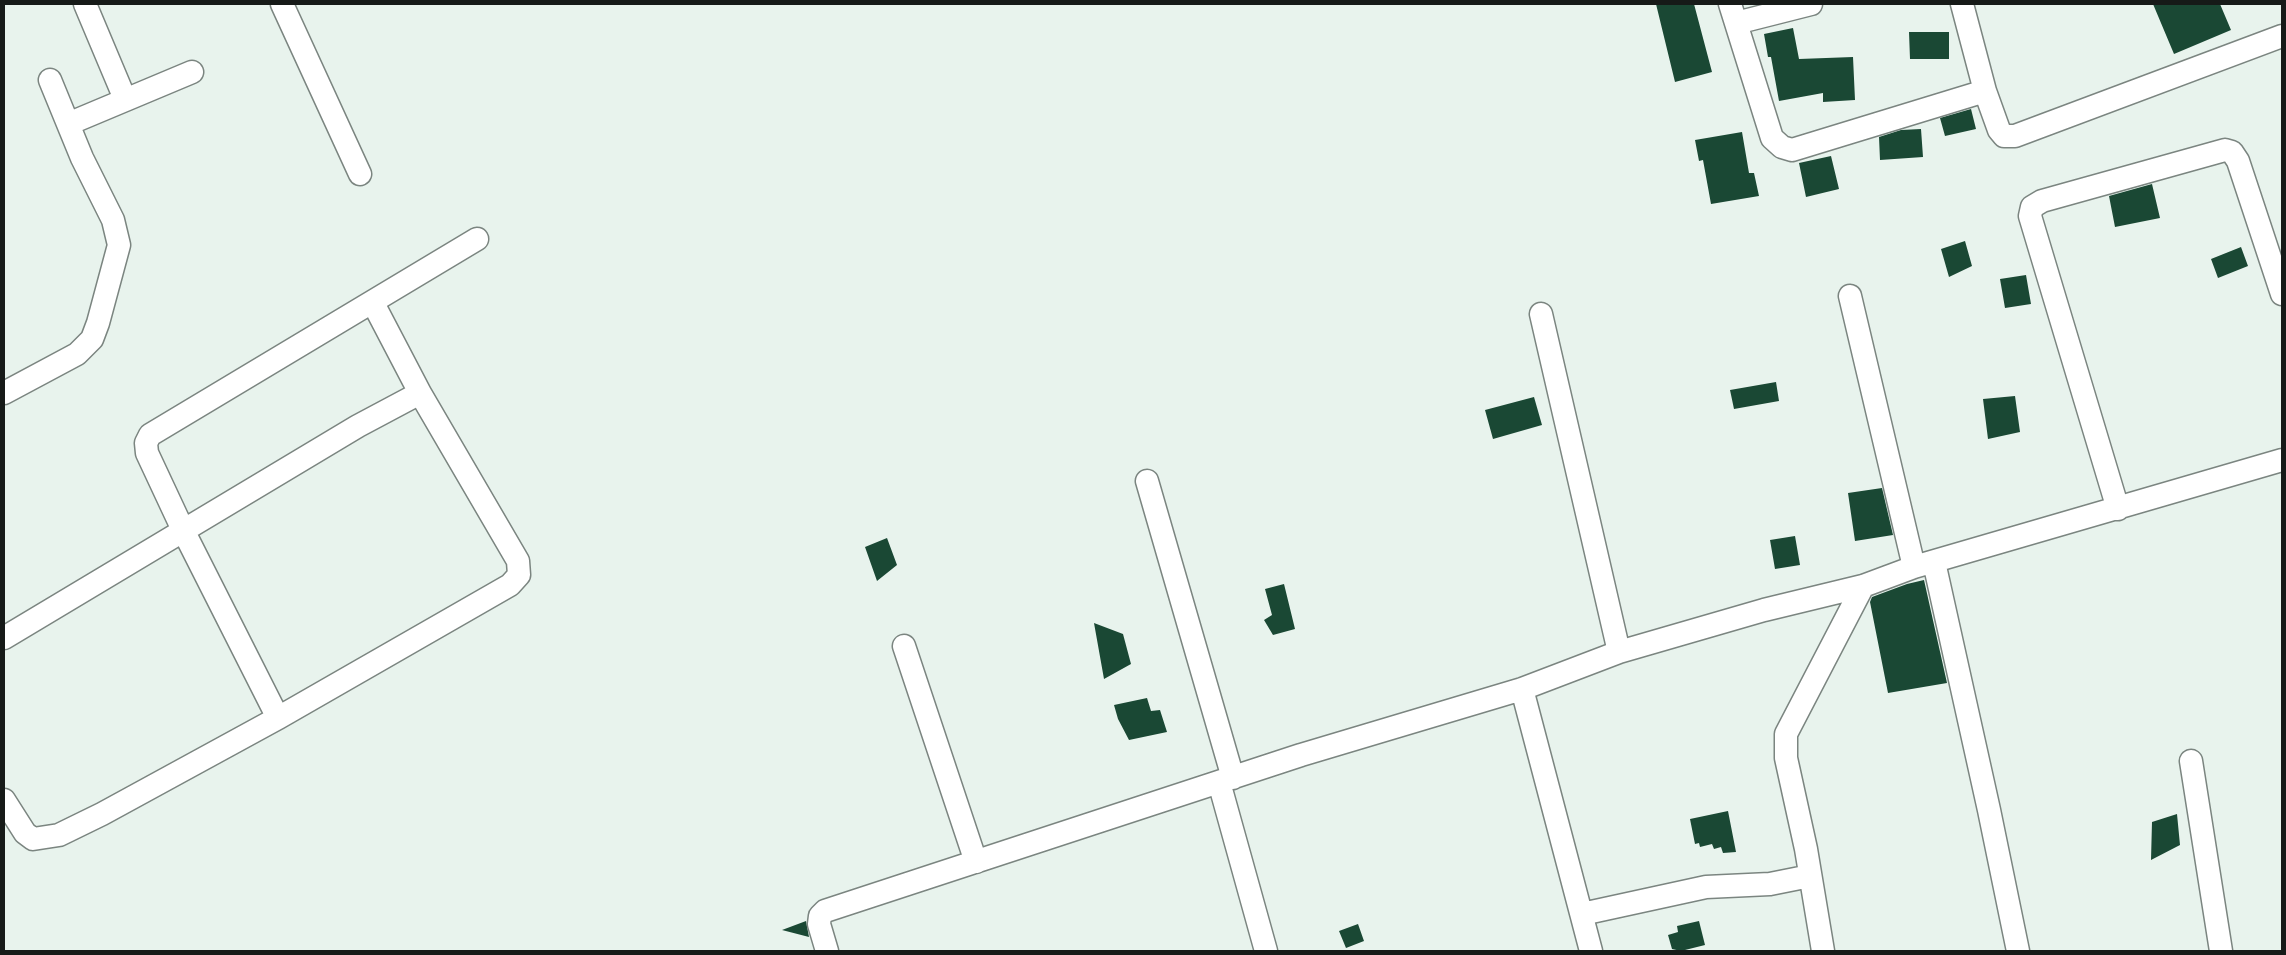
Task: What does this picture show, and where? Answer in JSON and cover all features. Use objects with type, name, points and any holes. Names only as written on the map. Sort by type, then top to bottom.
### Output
[{"type":"street","points":[[85,4],[124,99]]},
{"type":"street","points":[[282,4],[360,174]]},
{"type":"street","points":[[1811,4],[1733,14],[1772,138],[1782,148],[1792,150],[1986,91]]},
{"type":"street","points":[[1962,4],[1986,91],[1999,130],[2004,136],[2016,136],[2282,36]]},
{"type":"street","points":[[68,124],[192,72]]},
{"type":"street","points":[[4,393],[71,358],[92,339],[119,245],[113,220],[82,158],[50,80]]},
{"type":"street","points":[[2118,509],[2030,216],[2032,207],[2042,202],[2226,150],[2232,152],[2238,161],[2282,294]]},
{"type":"street","points":[[278,718],[183,530],[147,453],[146,443],[150,435],[477,239]]},
{"type":"street","points":[[1850,296],[1989,810],[2018,951]]},
{"type":"street","points":[[4,800],[25,833],[33,838],[58,835],[102,814],[278,718],[510,585],[519,575],[518,561],[420,393],[373,303]]},
{"type":"street","points":[[1541,314],[1619,652]]},
{"type":"street","points":[[4,638],[358,426],[420,393]]},
{"type":"street","points":[[827,951],[819,924],[820,916],[825,911],[1226,780],[1522,689],[1619,652],[1764,610],[1863,586],[1924,564],[2282,460]]},
{"type":"street","points":[[1147,480],[1226,780],[1266,951]]},
{"type":"street","points":[[1823,951],[1786,758],[1786,734],[1863,586]]},
{"type":"street","points":[[904,646],[976,862]]},
{"type":"street","points":[[1522,689],[1591,951]]},
{"type":"street","points":[[2191,761],[2221,951]]},
{"type":"street","points":[[1582,914],[1706,887],[1770,884],[1810,876]]},
{"type":"building","points":[[1656,4],[1694,4],[1712,72],[1675,82]]},
{"type":"building","points":[[2153,4],[2220,4],[2231,30],[2174,54]]},
{"type":"building","points":[[1793,28],[1799,59],[1853,57],[1855,100],[1823,102],[1823,93],[1779,101],[1771,57],[1768,57],[1764,34]]},
{"type":"building","points":[[1909,32],[1949,32],[1949,59],[1910,59]]},
{"type":"building","points":[[1971,109],[1976,129],[1945,136],[1940,118]]},
{"type":"building","points":[[1921,129],[1923,157],[1880,160],[1879,137],[1901,130]]},
{"type":"building","points":[[1742,132],[1749,173],[1754,173],[1759,196],[1711,204],[1703,160],[1699,161],[1695,140]]},
{"type":"building","points":[[1831,156],[1839,189],[1806,197],[1799,163]]},
{"type":"building","points":[[2152,184],[2160,218],[2115,227],[2109,196]]},
{"type":"building","points":[[1965,241],[1972,266],[1949,277],[1941,249]]},
{"type":"building","points":[[2241,247],[2248,266],[2218,278],[2211,259]]},
{"type":"building","points":[[2026,275],[2031,304],[2005,308],[2000,279]]},
{"type":"building","points":[[1776,382],[1779,401],[1734,409],[1730,390]]},
{"type":"building","points":[[2015,396],[2020,432],[1988,439],[1983,399]]},
{"type":"building","points":[[1534,397],[1542,425],[1493,439],[1485,410]]},
{"type":"building","points":[[1882,488],[1893,535],[1855,541],[1848,493]]},
{"type":"building","points":[[1795,536],[1800,565],[1775,569],[1770,540]]},
{"type":"building","points":[[887,538],[897,565],[877,581],[865,547]]},
{"type":"building","points":[[1924,580],[1947,683],[1888,693],[1870,602],[1872,597]]},
{"type":"building","points":[[1284,584],[1295,629],[1273,635],[1264,620],[1272,615],[1265,589]]},
{"type":"building","points":[[1094,623],[1123,634],[1131,664],[1104,679]]},
{"type":"building","points":[[1147,698],[1151,711],[1160,710],[1167,732],[1129,740],[1118,719],[1114,705]]},
{"type":"building","points":[[1728,811],[1736,852],[1723,853],[1721,847],[1714,849],[1712,844],[1700,847],[1699,843],[1695,844],[1690,819]]},
{"type":"building","points":[[2177,814],[2180,845],[2151,860],[2152,822]]},
{"type":"building","points":[[806,921],[809,937],[782,930]]},
{"type":"building","points":[[1699,921],[1705,945],[1681,951],[1672,949],[1668,935],[1678,932],[1677,926]]},
{"type":"building","points":[[1358,924],[1364,941],[1346,948],[1339,931]]}]
